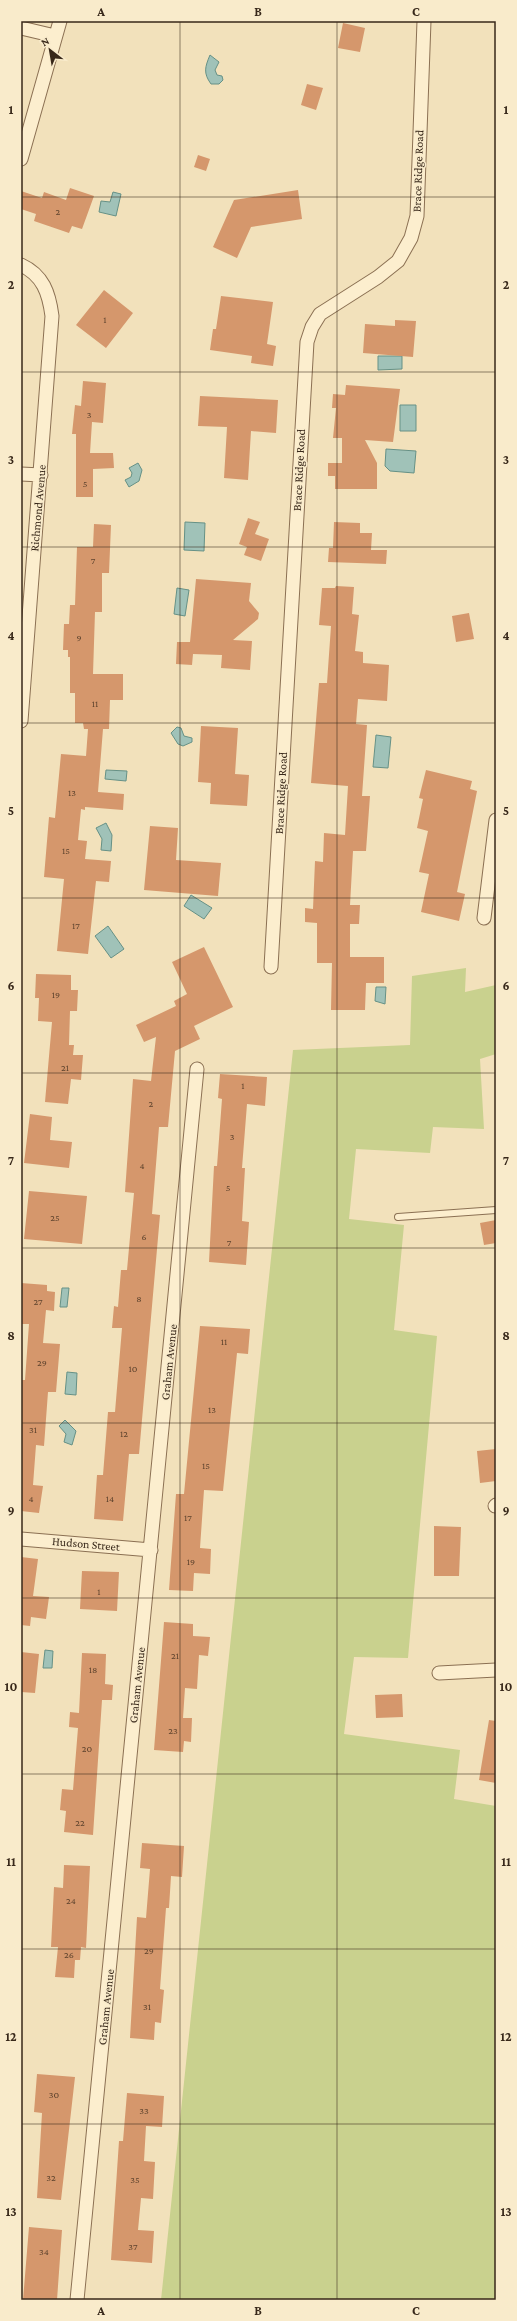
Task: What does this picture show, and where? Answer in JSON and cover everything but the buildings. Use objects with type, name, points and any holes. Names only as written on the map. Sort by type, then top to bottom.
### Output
[{"type":"street","points":[[21,159],[60,21]]},
{"type":"street","name":"Brace Ridge Road","points":[[271,967],[307,342],[312,327],[320,314],[378,277],[398,261],[411,238],[417,216],[424,21]]},
{"type":"street","points":[[21,28],[55,36]]},
{"type":"street","name":"Richmond Avenue","points":[[21,265],[38,276],[48,296],[52,330],[21,721]]},
{"type":"street","points":[[21,474],[40,475]]},
{"type":"street","points":[[484,918],[496,820]]},
{"type":"street","name":"Graham Avenue","points":[[77,2300],[197,1069]]},
{"type":"street","name":"Hudson Street","points":[[21,1539],[150,1550]]},
{"type":"street","points":[[439,1673],[496,1670]]},
{"type":"lane","points":[[398,1217],[496,1210]]},
{"type":"green space","points":[[466,968],[465,992],[496,985],[496,1054],[480,1059],[484,1129],[433,1127],[430,1153],[356,1149],[349,1219],[404,1225],[394,1330],[437,1336],[408,1658],[354,1657],[344,1734],[460,1750],[454,1799],[496,1806],[496,2300],[161,2300],[293,1050],[410,1045],[412,976]]},
{"type":"water","points":[[210,55],[219,62],[215,70],[217,75],[222,76],[223,80],[219,84],[211,84],[207,77],[206,67]]},
{"type":"water","points":[[113,192],[121,194],[116,216],[99,212],[101,201],[110,202]]},
{"type":"water","points":[[378,356],[402,356],[402,369],[378,370]]},
{"type":"water","points":[[400,405],[416,405],[416,431],[400,431]]},
{"type":"water","points":[[386,449],[416,451],[414,473],[390,471],[385,466]]},
{"type":"water","points":[[138,463],[142,470],[139,481],[129,487],[125,480],[131,477],[132,473],[129,468]]},
{"type":"water","points":[[185,522],[205,523],[204,551],[184,550]]},
{"type":"water","points":[[177,588],[189,590],[185,616],[174,614]]},
{"type":"water","points":[[177,727],[181,728],[184,736],[192,738],[192,742],[183,746],[178,744],[171,733]]},
{"type":"water","points":[[376,735],[391,737],[388,768],[373,767]]},
{"type":"water","points":[[106,770],[127,771],[126,781],[105,779]]},
{"type":"water","points":[[106,823],[112,835],[111,851],[101,850],[102,839],[96,828]]},
{"type":"water","points":[[191,895],[212,908],[204,919],[184,906]]},
{"type":"water","points":[[108,926],[124,949],[111,958],[95,936]]},
{"type":"water","points":[[376,987],[386,987],[385,1004],[375,1001]]},
{"type":"water","points":[[62,1288],[69,1288],[67,1307],[60,1307]]},
{"type":"water","points":[[67,1372],[77,1373],[76,1395],[65,1394]]},
{"type":"water","points":[[65,1420],[76,1431],[72,1445],[64,1442],[66,1434],[59,1426]]},
{"type":"water","points":[[45,1650],[53,1651],[52,1668],[43,1668]]}]
